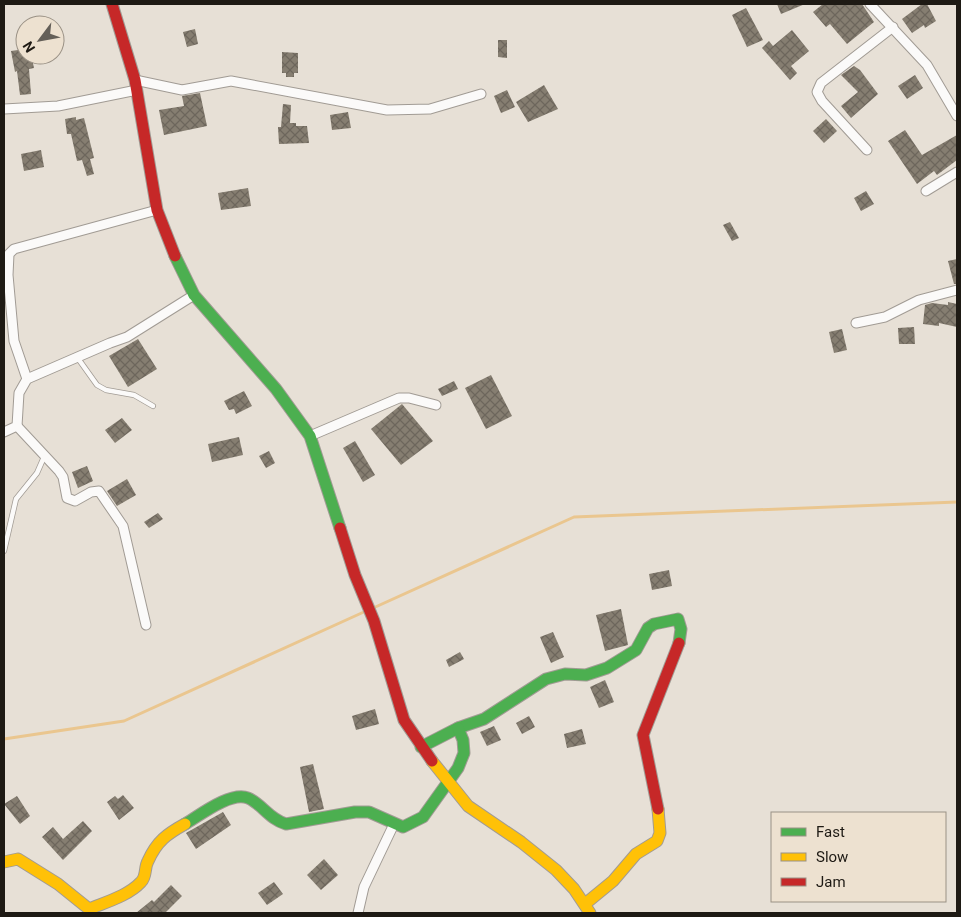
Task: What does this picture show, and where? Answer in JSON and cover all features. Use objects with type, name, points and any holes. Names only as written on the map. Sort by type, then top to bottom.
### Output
[{"type":"street","points":[[112,4],[136,85],[157,210],[175,257],[194,295],[276,389],[310,436],[373,620],[404,720],[421,747],[468,806],[521,842],[556,870],[588,909],[636,854],[657,841],[660,833],[660,818],[643,736],[645,723],[679,648],[682,631],[680,622],[678,619],[654,624],[648,628],[636,650],[607,668],[586,674],[565,674],[546,679],[484,719],[458,728],[421,747]]},
{"type":"street","points":[[870,4],[927,66],[957,116]]},
{"type":"street","points":[[867,150],[822,101],[818,92],[821,83],[893,27]]},
{"type":"street","points":[[4,109],[58,106],[136,85],[182,90],[231,81],[387,110],[430,109],[481,94]]},
{"type":"street","points":[[926,191],[957,172]]},
{"type":"street","points":[[27,379],[14,341],[8,275],[9,254],[14,249],[157,210]]},
{"type":"street","points":[[856,323],[885,318],[919,300],[957,290]]},
{"type":"street","points":[[146,625],[123,526],[99,491],[91,492],[75,500],[67,498],[63,477],[16,426],[19,393],[27,379],[127,337],[194,295]]},
{"type":"street","points":[[310,436],[399,398],[409,398],[436,405]]},
{"type":"street","points":[[4,432],[16,426]]},
{"type":"street","points":[[4,862],[18,859],[58,884],[89,909],[130,891],[141,882],[145,876],[147,862],[162,837],[232,797],[248,798],[276,821],[286,824],[355,812],[369,812],[403,827],[423,816],[458,768],[464,753],[463,740],[458,728]]},
{"type":"street","points":[[358,913],[364,887],[394,824]]},
{"type":"lane","points":[[77,357],[97,385],[106,390],[134,395],[153,406]]},
{"type":"lane","points":[[4,551],[16,499],[37,473],[44,457]]},
{"type":"building","points":[[777,4],[805,4],[781,14]]},
{"type":"building","points":[[823,4],[862,4],[874,22],[847,44],[830,24],[826,27],[813,12]]},
{"type":"building","points":[[922,4],[927,4],[936,21],[925,28],[924,25],[912,33],[902,19]]},
{"type":"building","points":[[746,8],[763,40],[747,47],[732,15]]},
{"type":"building","points":[[195,29],[198,44],[187,47],[183,32]]},
{"type":"building","points":[[792,30],[809,51],[791,66],[797,73],[790,80],[762,48],[769,41],[773,46]]},
{"type":"building","points":[[498,40],[507,40],[507,58],[498,57]]},
{"type":"building","points":[[15,50],[15,65],[33,65],[34,68],[29,69],[31,94],[20,95],[17,71],[15,72],[11,51]]},
{"type":"building","points":[[282,52],[298,53],[298,73],[294,73],[294,77],[286,77],[286,73],[282,73]]},
{"type":"building","points":[[854,66],[860,70],[878,94],[851,118],[841,106],[858,92],[841,75]]},
{"type":"building","points":[[915,75],[923,88],[907,99],[898,86]]},
{"type":"building","points":[[544,85],[558,109],[528,122],[516,102]]},
{"type":"building","points":[[507,90],[515,107],[501,113],[494,96]]},
{"type":"building","points":[[200,93],[207,126],[164,135],[159,110],[184,106],[182,96]]},
{"type":"building","points":[[283,104],[291,105],[290,123],[296,123],[296,126],[307,126],[309,143],[279,144],[278,127],[281,127]]},
{"type":"building","points":[[348,112],[351,128],[332,130],[330,115]]},
{"type":"building","points":[[76,117],[76,120],[84,118],[94,158],[90,159],[94,174],[87,176],[82,160],[77,161],[71,134],[67,134],[65,119]]},
{"type":"building","points":[[826,119],[837,131],[824,143],[813,131]]},
{"type":"building","points":[[905,130],[922,155],[957,135],[957,160],[937,175],[934,171],[917,184],[888,141]]},
{"type":"building","points":[[41,150],[44,167],[24,171],[21,154]]},
{"type":"building","points":[[248,188],[251,206],[221,210],[218,193]]},
{"type":"building","points":[[866,191],[874,204],[861,211],[854,198]]},
{"type":"building","points":[[730,222],[739,238],[732,241],[723,225]]},
{"type":"building","points":[[957,259],[957,284],[954,284],[948,261]]},
{"type":"building","points":[[948,302],[957,304],[957,327],[939,323],[939,326],[923,324],[925,305],[932,303],[948,305]]},
{"type":"building","points":[[914,327],[915,344],[899,344],[898,328]]},
{"type":"building","points":[[842,329],[847,350],[834,353],[829,332]]},
{"type":"building","points":[[138,339],[157,369],[128,387],[109,356]]},
{"type":"building","points":[[491,375],[512,416],[486,429],[465,388]]},
{"type":"building","points":[[454,381],[458,389],[442,396],[438,389]]},
{"type":"building","points":[[244,391],[252,406],[236,414],[234,409],[229,410],[224,401]]},
{"type":"building","points":[[402,404],[433,441],[401,465],[371,429]]},
{"type":"building","points":[[122,418],[132,430],[115,443],[105,430]]},
{"type":"building","points":[[239,437],[243,455],[212,462],[208,444]]},
{"type":"building","points":[[355,441],[375,475],[363,482],[343,448]]},
{"type":"building","points":[[269,451],[275,463],[266,468],[259,456]]},
{"type":"building","points":[[87,466],[93,481],[78,488],[72,472]]},
{"type":"building","points":[[127,479],[136,495],[117,506],[107,491]]},
{"type":"building","points":[[158,513],[163,519],[149,528],[144,522]]},
{"type":"building","points":[[669,570],[672,586],[652,590],[649,574]]},
{"type":"building","points":[[621,609],[628,645],[605,651],[596,615]]},
{"type":"building","points":[[553,632],[564,657],[551,663],[540,637]]},
{"type":"building","points":[[460,652],[464,659],[449,667],[446,660]]},
{"type":"building","points":[[605,680],[614,702],[599,708],[590,687]]},
{"type":"building","points":[[375,709],[379,724],[356,730],[352,716]]},
{"type":"building","points":[[529,716],[535,727],[522,734],[516,723]]},
{"type":"building","points":[[494,726],[501,740],[487,746],[480,732]]},
{"type":"building","points":[[582,729],[586,744],[567,748],[564,734]]},
{"type":"building","points":[[313,764],[324,809],[309,812],[300,767]]},
{"type":"building","points":[[123,795],[134,808],[119,820],[107,802],[115,796],[118,799]]},
{"type":"building","points":[[17,796],[30,816],[20,824],[4,804]]},
{"type":"building","points":[[223,812],[231,825],[196,849],[186,833]]},
{"type":"building","points":[[83,821],[92,831],[63,860],[42,837],[53,827],[63,839]]},
{"type":"building","points":[[324,859],[338,875],[321,890],[307,875]]},
{"type":"building","points":[[274,882],[283,894],[267,905],[258,893]]},
{"type":"building","points":[[171,885],[182,896],[165,913],[136,913],[152,900],[154,902]]},
{"type":"waterway","points":[[371,609],[574,517],[957,502]]},
{"type":"waterway","points":[[4,739],[124,721],[366,611]]},
{"type":"traffic: fast","points":[[175,256],[194,295],[276,389],[310,436],[340,528]]},
{"type":"traffic: fast","points":[[421,747],[458,728],[484,719],[546,679],[565,674],[586,675],[607,668],[636,650],[648,628],[654,624],[678,619],[681,629],[679,643]]},
{"type":"traffic: fast","points":[[185,824],[216,805],[241,797],[248,798],[275,819],[286,824],[355,812],[369,812],[403,827],[423,817],[458,768],[464,753],[463,740],[458,728]]},
{"type":"traffic: slow","points":[[432,761],[468,806],[521,842],[556,870],[574,889],[590,913]]},
{"type":"traffic: slow","points":[[585,904],[613,881],[636,854],[657,841],[660,833],[658,809]]},
{"type":"traffic: slow","points":[[4,862],[18,859],[58,884],[89,909],[136,887],[143,880],[151,854],[159,843],[185,824]]},
{"type":"traffic: jam","points":[[112,4],[135,80],[157,210],[175,256]]},
{"type":"traffic: jam","points":[[340,528],[355,575],[374,621],[404,720],[432,761]]},
{"type":"traffic: jam","points":[[658,809],[643,735],[679,643]]}]
